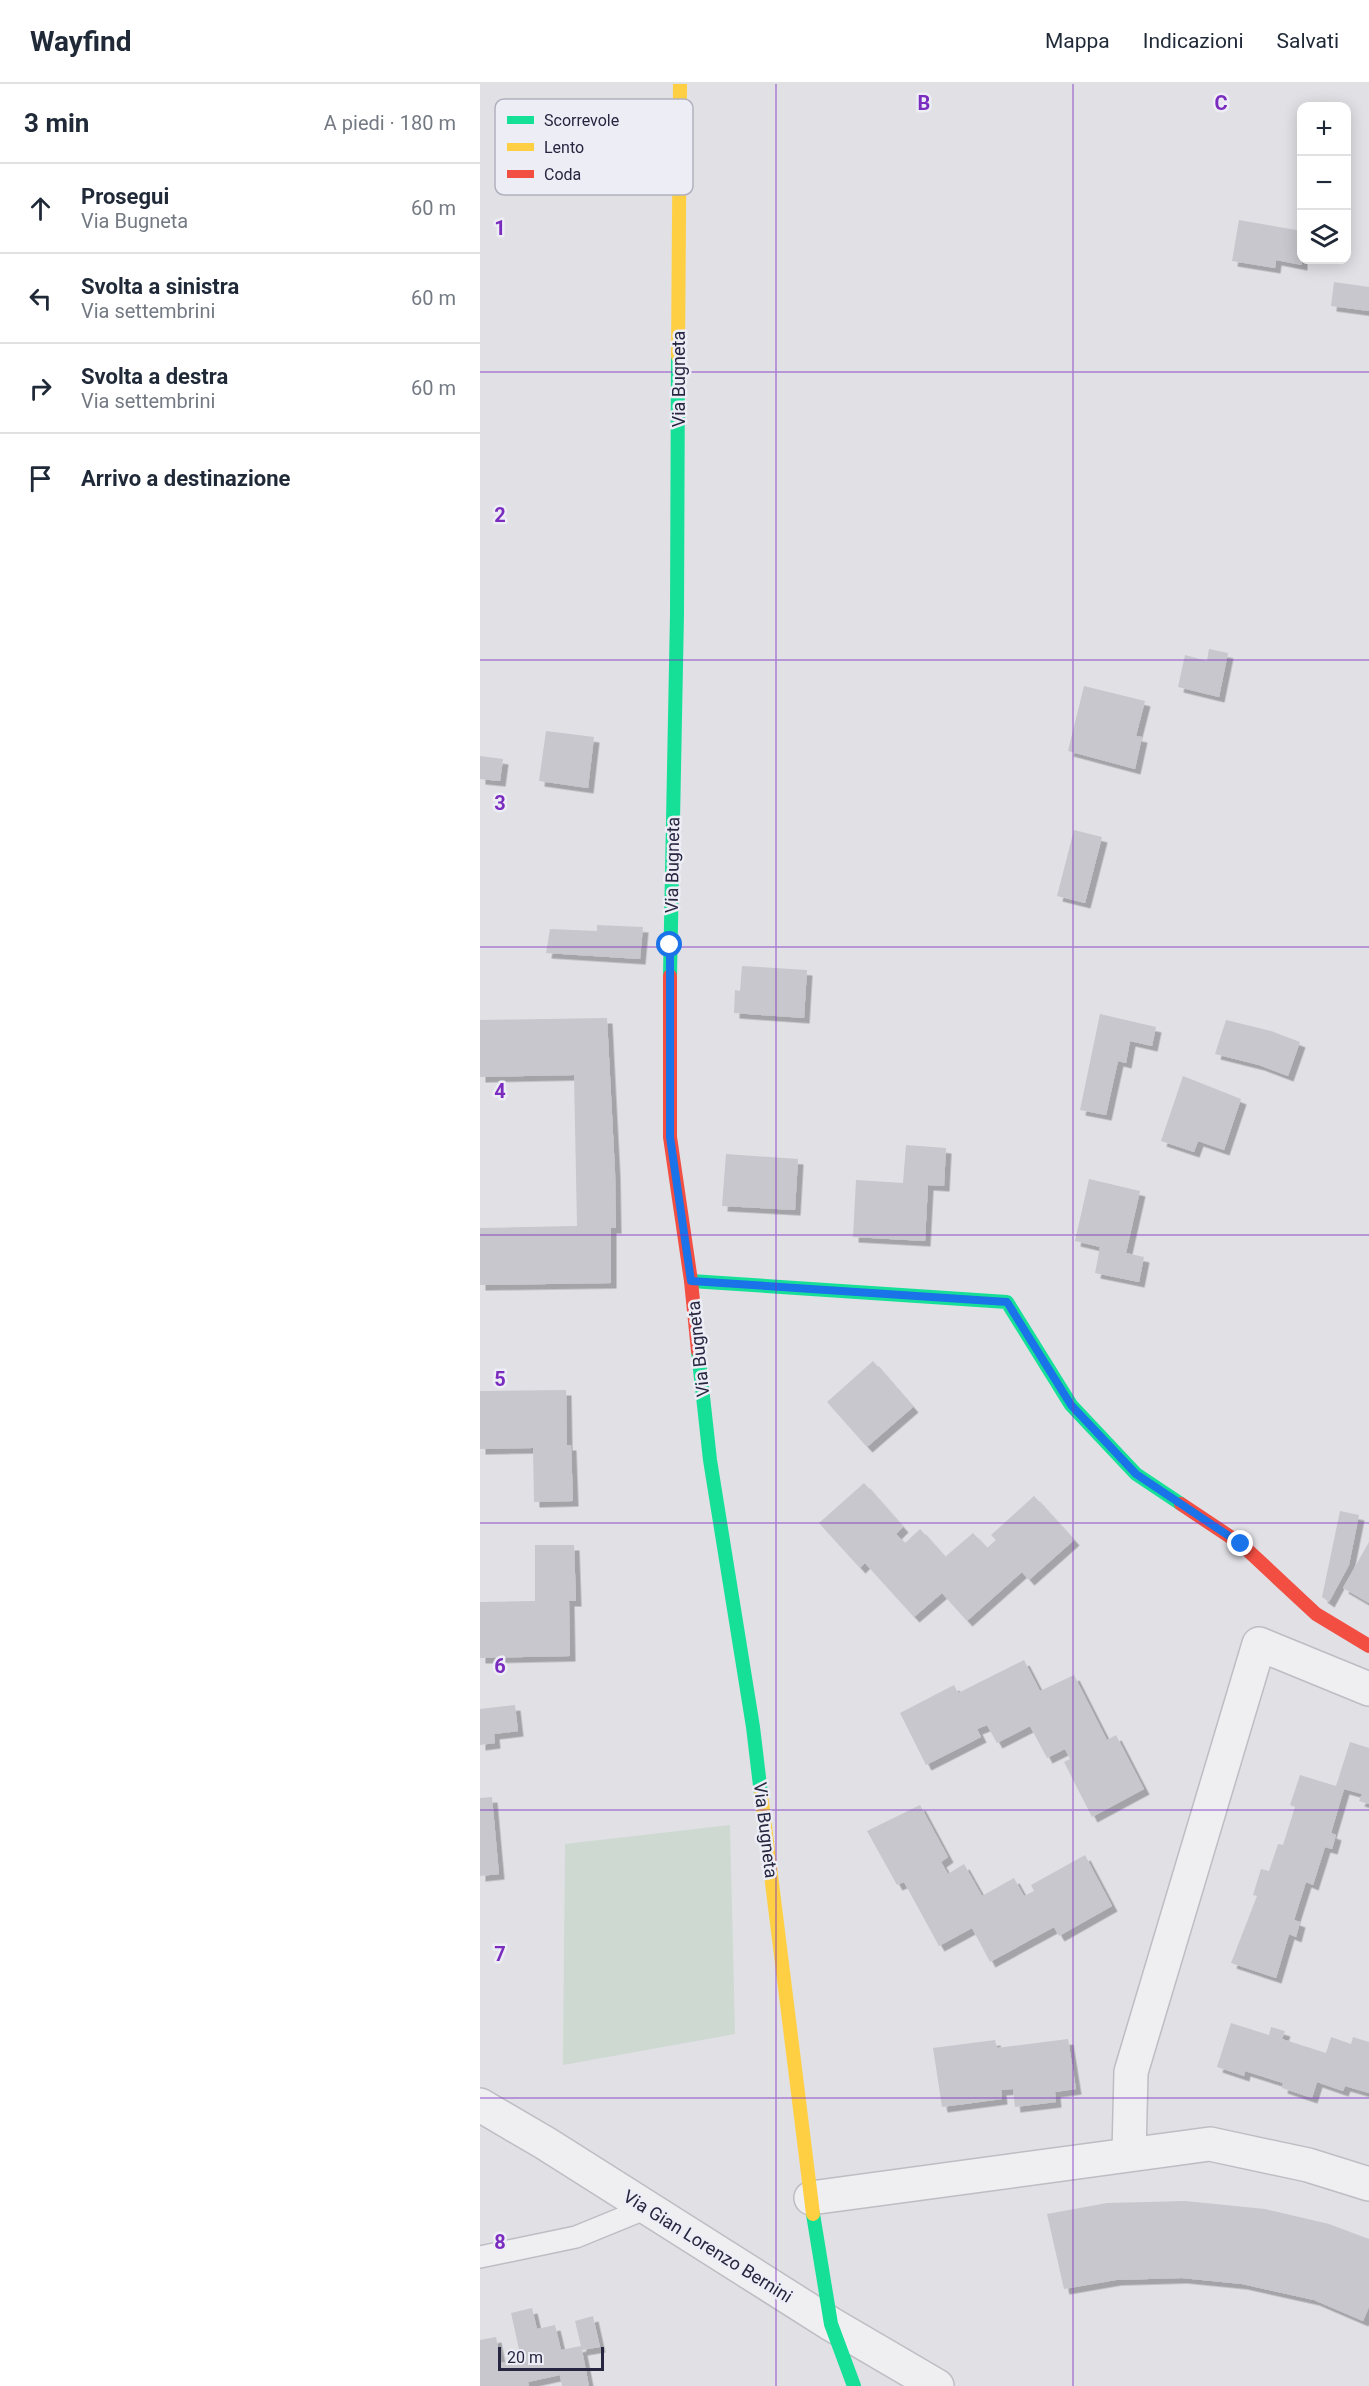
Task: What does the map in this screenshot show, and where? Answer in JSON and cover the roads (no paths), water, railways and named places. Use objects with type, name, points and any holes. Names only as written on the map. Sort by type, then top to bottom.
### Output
[{"type":"street","name":"Via Bugneta","points":[[680,84],[680,99]]},
{"type":"street","name":"Via Bugneta","points":[[679,195],[677,614],[670,933],[670,1137],[691,1281],[710,1460],[753,1727],[811,2198],[831,2324],[854,2386]]},
{"type":"street","points":[[691,1281],[1007,1302],[1071,1405],[1136,1474],[1241,1544],[1316,1614],[1369,1646]]},
{"type":"street","points":[[1129,2154],[1131,2072],[1259,1644],[1369,1689]]},
{"type":"street","name":"Via Gian Lorenzo Bernini","points":[[480,2105],[545,2143],[831,2324],[937,2386]]},
{"type":"street","points":[[811,2198],[1210,2144],[1308,2165],[1369,2184]]},
{"type":"lane","points":[[480,2257],[576,2237],[647,2208]]}]
